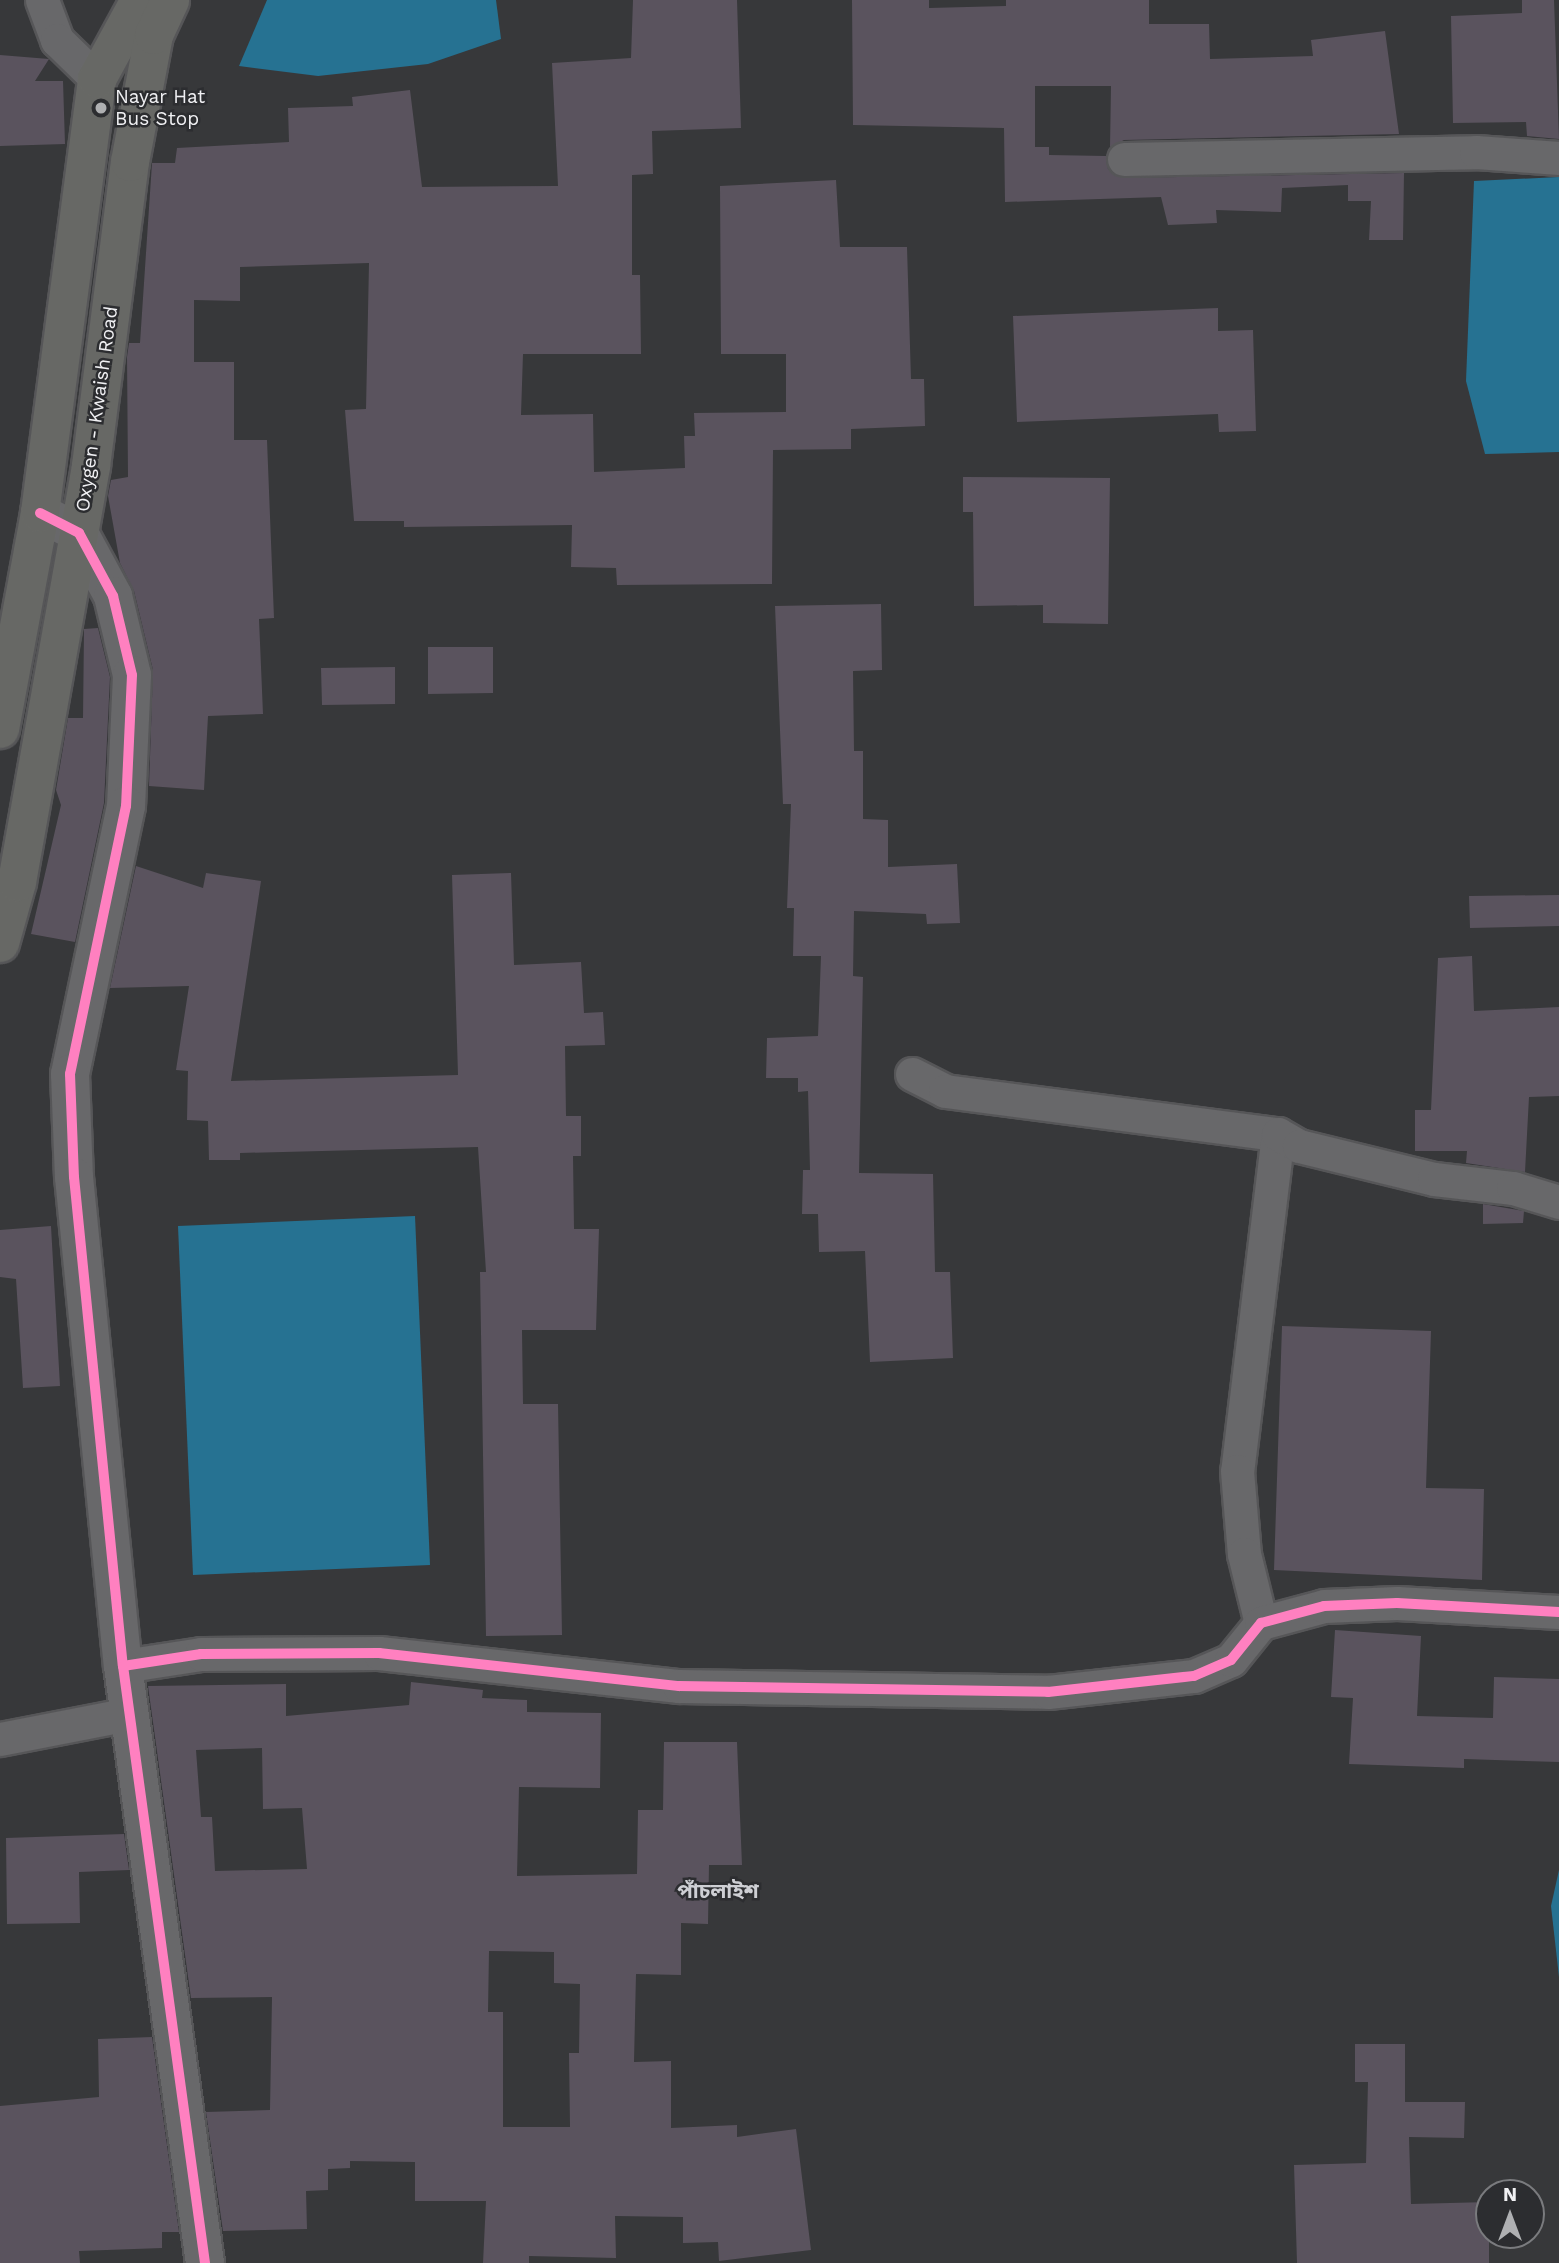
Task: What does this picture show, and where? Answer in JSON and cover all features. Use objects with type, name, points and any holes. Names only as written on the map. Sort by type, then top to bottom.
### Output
[{"type":"main road","points":[[0,729],[40,513],[97,79],[140,0]]},
{"type":"main road","name":"Oxygen - Kwaish Road","points":[[0,943],[17,882],[79,533],[130,162],[154,35],[170,0]]},
{"type":"street","points":[[42,0],[57,40],[97,79]]},
{"type":"street","points":[[1124,159],[1476,152],[1559,158]]},
{"type":"street","points":[[40,513],[79,533],[113,596],[132,675],[126,806],[70,1074],[74,1177],[122,1666],[205,2263]]},
{"type":"street","points":[[912,1074],[945,1091],[1278,1134],[1299,1146],[1434,1179],[1513,1188],[1559,1202]]},
{"type":"street","points":[[1261,1623],[1244,1554],[1237,1471],[1278,1134]]},
{"type":"street","points":[[122,1666],[201,1654],[379,1653],[679,1686],[1048,1692],[1195,1676],[1231,1660],[1261,1623],[1324,1606],[1397,1603],[1559,1612]]},
{"type":"street","points":[[0,1739],[129,1714]]},
{"type":"water","points":[[267,0],[496,0],[501,39],[428,64],[318,76],[239,66]]},
{"type":"water","points":[[1559,177],[1559,452],[1485,454],[1466,381],[1474,181]]},
{"type":"water","points":[[415,1216],[430,1565],[193,1575],[178,1226]]},
{"type":"water","points":[[1559,1870],[1559,1977],[1551,1906]]},
{"type":"building","points":[[633,0],[737,0],[741,128],[652,131],[653,174],[632,175],[632,275],[640,275],[641,354],[523,354],[521,415],[593,414],[594,472],[685,468],[684,436],[695,436],[694,413],[786,412],[786,354],[721,354],[720,186],[836,180],[840,247],[907,247],[911,379],[924,379],[925,426],[851,429],[851,449],[773,450],[772,584],[617,585],[616,568],[571,567],[572,525],[404,527],[404,521],[354,521],[345,410],[366,409],[369,263],[240,267],[240,301],[194,300],[194,362],[234,362],[234,440],[267,440],[274,618],[259,619],[263,714],[208,716],[204,790],[149,786],[153,670],[134,591],[120,563],[108,496],[111,480],[128,477],[127,357],[129,343],[140,343],[152,163],[175,163],[177,148],[289,142],[288,108],[353,106],[352,97],[410,90],[422,187],[558,186],[552,63],[631,58]]},
{"type":"building","points":[[852,0],[929,0],[929,8],[1006,6],[1006,0],[1149,0],[1149,24],[1209,24],[1210,59],[1313,56],[1311,40],[1385,31],[1399,134],[1124,140],[1110,147],[1111,86],[1035,86],[1035,147],[1049,147],[1049,155],[1106,156],[1108,169],[1124,178],[1404,173],[1403,240],[1369,240],[1371,201],[1348,201],[1348,185],[1282,188],[1281,212],[1216,210],[1217,223],[1168,225],[1161,197],[1005,202],[1004,128],[853,125]]},
{"type":"building","points":[[1522,0],[1554,0],[1559,139],[1527,136],[1526,122],[1453,123],[1451,16],[1522,13]]},
{"type":"building","points":[[0,55],[49,59],[35,81],[63,81],[65,144],[0,146]]},
{"type":"building","points":[[1218,308],[1218,331],[1253,330],[1256,431],[1219,432],[1218,414],[1017,422],[1013,316]]},
{"type":"building","points":[[963,477],[1110,478],[1108,624],[1043,623],[1043,605],[974,606],[973,512],[963,512]]},
{"type":"building","points":[[881,604],[882,670],[853,671],[854,751],[863,751],[863,819],[888,820],[888,867],[957,864],[960,923],[927,924],[926,914],[854,911],[853,976],[863,977],[859,1173],[933,1174],[935,1272],[950,1272],[953,1358],[870,1362],[865,1251],[819,1252],[818,1214],[802,1214],[803,1170],[810,1170],[808,1091],[798,1092],[798,1078],[766,1078],[767,1038],[818,1036],[821,956],[793,956],[794,908],[787,908],[791,804],[783,804],[775,606]]},
{"type":"building","points":[[98,628],[110,677],[104,803],[75,942],[31,934],[61,805],[56,790],[68,718],[83,718],[84,629]]},
{"type":"building","points":[[428,647],[493,647],[493,693],[428,694]]},
{"type":"building","points":[[395,667],[395,704],[322,705],[321,668]]},
{"type":"building","points":[[136,866],[203,888],[206,873],[261,881],[231,1081],[458,1075],[452,875],[511,873],[514,965],[581,962],[584,1013],[603,1012],[605,1045],[565,1046],[566,1116],[581,1116],[581,1156],[573,1156],[574,1229],[599,1229],[596,1330],[522,1330],[523,1404],[558,1404],[562,1635],[486,1636],[480,1272],[486,1272],[478,1147],[240,1153],[240,1160],[209,1160],[208,1121],[187,1120],[188,1071],[176,1070],[189,986],[110,988]]},
{"type":"building","points":[[1559,895],[1559,926],[1470,928],[1469,896]]},
{"type":"building","points":[[1472,956],[1474,1011],[1559,1007],[1559,1096],[1529,1097],[1525,1172],[1466,1163],[1467,1151],[1415,1151],[1415,1110],[1431,1110],[1438,958]]},
{"type":"building","points":[[1483,1204],[1524,1211],[1523,1223],[1483,1224]]},
{"type":"building","points":[[51,1226],[60,1386],[23,1388],[16,1279],[0,1277],[0,1230]]},
{"type":"building","points":[[1282,1326],[1431,1331],[1426,1488],[1484,1489],[1482,1580],[1274,1570]]},
{"type":"building","points":[[1335,1630],[1421,1636],[1417,1716],[1493,1718],[1494,1677],[1559,1679],[1559,1762],[1464,1759],[1464,1768],[1349,1764],[1353,1698],[1331,1697]]},
{"type":"building","points":[[411,1682],[483,1690],[482,1698],[527,1700],[527,1712],[601,1713],[600,1788],[519,1787],[517,1876],[637,1874],[638,1810],[663,1810],[664,1742],[737,1742],[742,1865],[709,1865],[708,1924],[681,1923],[681,1975],[636,1974],[634,2062],[671,2061],[671,2128],[737,2125],[737,2137],[796,2129],[811,2250],[719,2261],[718,2242],[683,2243],[683,2217],[615,2216],[616,2258],[529,2256],[529,2263],[483,2263],[486,2201],[415,2201],[415,2162],[350,2161],[350,2168],[328,2169],[328,2190],[306,2191],[307,2229],[223,2231],[206,2112],[270,2110],[272,1997],[191,1998],[148,1686],[286,1684],[286,1716],[409,1705]],"holes":[[[262,1748],[263,1809],[302,1808],[307,1869],[215,1871],[212,1817],[201,1817],[196,1750]],[[489,1951],[554,1952],[554,1983],[580,1984],[579,2053],[569,2053],[570,2127],[503,2127],[503,2012],[488,2012]]]},
{"type":"building","points":[[124,1834],[129,1870],[79,1872],[80,1923],[7,1924],[6,1838]]},
{"type":"building","points":[[152,2037],[179,2232],[162,2232],[162,2248],[79,2251],[80,2263],[0,2263],[0,2106],[99,2097],[98,2039]]},
{"type":"building","points":[[1355,2044],[1405,2044],[1405,2102],[1465,2102],[1464,2138],[1409,2137],[1411,2204],[1475,2202],[1475,2249],[1489,2249],[1489,2263],[1297,2263],[1294,2165],[1366,2163],[1368,2082],[1355,2082]]},
{"type":"cycle path","points":[[40,513],[79,533],[113,596],[132,675],[126,806],[70,1074],[74,1177],[123,1666],[205,2263]]},
{"type":"cycle path","points":[[123,1666],[201,1654],[379,1653],[679,1686],[1048,1692],[1194,1676],[1231,1660],[1261,1623],[1324,1606],[1397,1603],[1559,1612]]},
{"type":"place","name":"Nayar Hat Bus Stop","points":[[101,108]]},
{"type":"district","name":"পাঁচলাইশ","points":[[718,1891]]}]
